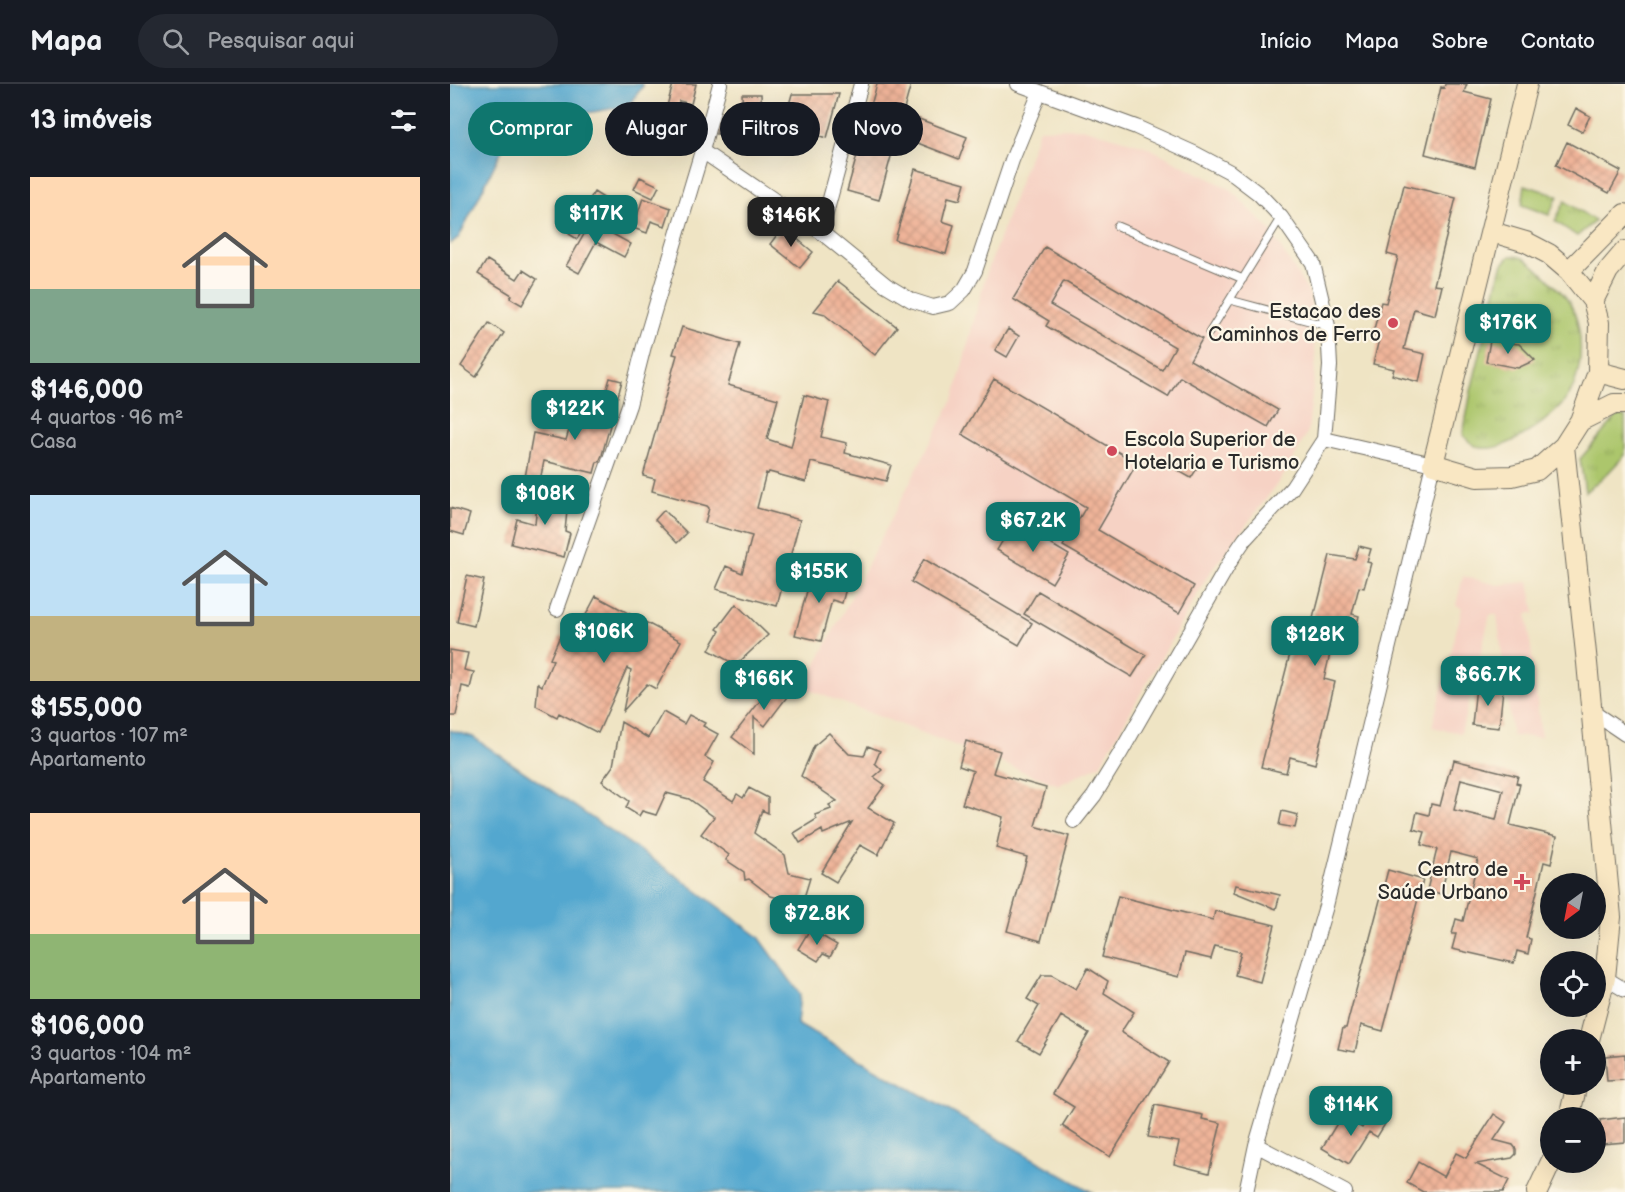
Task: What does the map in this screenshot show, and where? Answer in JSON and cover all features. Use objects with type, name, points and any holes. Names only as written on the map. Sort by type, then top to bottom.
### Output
[{"type":"main road","points":[[1492,232],[1526,242],[1549,254],[1569,271],[1593,301],[1599,323],[1598,372],[1580,421],[1564,446],[1536,470],[1512,476],[1477,477],[1433,464],[1527,84]]},
{"type":"main road","points":[[1569,271],[1625,214]]},
{"type":"main road","points":[[1593,301],[1608,271],[1625,251]]},
{"type":"main road","points":[[1598,372],[1625,379]]},
{"type":"main road","points":[[1580,421],[1614,404],[1625,404]]},
{"type":"main road","points":[[1564,446],[1611,917],[1606,968]]},
{"type":"main road","points":[[1537,1192],[1546,1173]]},
{"type":"street","points":[[708,129],[720,84]]},
{"type":"street","points":[[821,232],[861,84]]},
{"type":"street","points":[[1018,84],[1136,127],[1230,172],[1258,194],[1281,217],[1313,263],[1328,326],[1330,366],[1324,439],[1292,488],[1245,539],[1234,555],[1121,752],[1094,796],[1074,821]]},
{"type":"street","points":[[708,155],[821,232],[886,285],[911,300],[933,307],[950,303],[964,290],[975,271],[1012,160],[1040,92]]},
{"type":"street","points":[[557,609],[629,405],[645,342],[701,156]]},
{"type":"street","points":[[1246,1192],[1256,1145],[1326,906],[1433,464],[1324,439]]},
{"type":"street","points":[[1591,711],[1625,734]]},
{"type":"street","points":[[1606,979],[1625,990]]},
{"type":"street","points":[[1256,1145],[1345,1192]]},
{"type":"lane","points":[[1209,333],[1281,217]]},
{"type":"lane","points":[[1117,226],[1243,279]]},
{"type":"lane","points":[[1230,300],[1328,326]]},
{"type":"shaded area","name":"Escola Superior de Hotelaria e Turismo","points":[[1082,128],[1145,146],[1230,189],[1270,230],[1310,295],[1316,360],[1308,431],[1287,471],[1209,574],[1100,765],[1059,785],[804,688],[954,397],[985,278],[1039,129]]},
{"type":"shaded area","points":[[1463,576],[1497,585],[1529,582],[1535,613],[1527,613],[1541,737],[1512,736],[1497,615],[1490,615],[1461,733],[1432,727],[1462,608],[1456,605]]},
{"type":"green space","points":[[1525,185],[1558,196],[1549,215],[1522,205]]},
{"type":"green space","points":[[1565,201],[1595,221],[1577,236],[1555,221]]},
{"type":"green space","points":[[1510,256],[1522,257],[1531,263],[1566,297],[1577,321],[1580,359],[1578,372],[1569,395],[1554,413],[1517,439],[1492,448],[1482,448],[1474,445],[1463,435],[1471,391],[1499,276],[1503,264]]},
{"type":"green space","points":[[1618,415],[1625,417],[1625,455],[1585,492],[1580,459]]},
{"type":"water","points":[[450,84],[642,84],[643,86],[631,102],[605,102],[605,110],[593,112],[593,102],[468,102],[468,156],[499,156],[459,237],[450,244]]},
{"type":"water","points":[[450,730],[473,737],[677,876],[759,937],[800,994],[797,1024],[1092,1192],[450,1192]]},
{"type":"building","points":[[673,84],[696,84],[692,102],[668,102]]},
{"type":"building","points":[[877,84],[911,84],[906,102],[872,102]]},
{"type":"building","points":[[1445,84],[1467,84],[1464,92],[1491,99],[1475,167],[1425,154],[1441,87],[1444,88]]},
{"type":"building","points":[[742,94],[761,94],[761,102],[742,102]]},
{"type":"building","points":[[792,94],[839,94],[837,102],[832,102],[832,120],[827,138],[820,136],[820,102],[790,102]]},
{"type":"building","points":[[1576,108],[1590,116],[1582,132],[1568,125]]},
{"type":"building","points":[[923,120],[967,137],[959,159],[923,145]]},
{"type":"building","points":[[719,123],[720,134],[716,134]]},
{"type":"building","points":[[1567,142],[1621,171],[1609,193],[1556,165]]},
{"type":"building","points":[[857,156],[891,156],[879,200],[847,191]]},
{"type":"building","points":[[915,169],[965,183],[960,200],[948,197],[942,221],[954,225],[946,254],[895,240]]},
{"type":"building","points":[[640,177],[659,186],[653,198],[634,189]]},
{"type":"building","points":[[1404,185],[1456,198],[1434,285],[1442,286],[1435,315],[1414,309],[1404,349],[1425,354],[1419,382],[1392,375],[1394,369],[1373,364],[1380,335],[1373,333],[1381,302],[1386,303],[1398,257],[1387,254]]},
{"type":"building","points":[[594,192],[605,199],[577,239],[569,234]]},
{"type":"building","points":[[643,198],[671,208],[665,226],[651,221],[647,233],[633,228]]},
{"type":"building","points":[[591,222],[631,244],[624,257],[596,242],[579,273],[566,266]]},
{"type":"building","points":[[783,227],[813,252],[800,268],[770,244]]},
{"type":"building","points":[[1045,247],[1202,339],[1190,360],[1278,410],[1268,427],[1180,377],[1168,397],[1046,326],[1049,321],[1013,299]],"holes":[[[1064,281],[1175,347],[1162,370],[1050,305]]]},
{"type":"building","points":[[487,260],[517,279],[523,270],[537,279],[522,305],[510,298],[512,295],[478,274]]},
{"type":"building","points":[[838,281],[897,327],[875,355],[825,314],[814,311]]},
{"type":"building","points":[[489,323],[504,333],[476,377],[461,366]]},
{"type":"building","points":[[682,327],[740,344],[728,385],[778,399],[767,439],[791,447],[804,395],[829,402],[821,437],[847,443],[845,453],[891,465],[886,481],[811,462],[806,482],[766,473],[757,508],[800,520],[777,606],[716,589],[726,566],[742,573],[752,536],[705,523],[709,508],[707,506],[652,491],[655,479],[643,476],[677,355],[673,354]]},
{"type":"building","points":[[1008,329],[1019,336],[1007,357],[995,350]]},
{"type":"building","points":[[1490,341],[1519,344],[1535,360],[1518,368],[1486,362]]},
{"type":"building","points":[[610,378],[622,381],[602,455],[594,473],[544,461],[539,486],[524,483],[533,433],[566,440],[575,410],[599,416]]},
{"type":"building","points":[[994,379],[1137,463],[1098,530],[1194,586],[1179,613],[1063,546],[1086,507],[962,434]]},
{"type":"building","points":[[1183,459],[1198,467],[1191,478],[1177,470]]},
{"type":"building","points":[[539,486],[554,488],[553,499],[568,501],[565,531],[570,533],[564,557],[511,544],[517,519],[535,524]]},
{"type":"building","points":[[450,508],[470,514],[464,535],[450,531]]},
{"type":"building","points":[[664,510],[687,533],[677,543],[655,520]]},
{"type":"building","points":[[1014,522],[1069,555],[1052,583],[997,550]]},
{"type":"building","points":[[1359,546],[1371,549],[1367,562],[1371,563],[1364,588],[1359,587],[1352,614],[1359,616],[1353,642],[1334,637],[1324,679],[1335,682],[1315,764],[1290,757],[1286,773],[1261,767],[1292,646],[1306,649],[1330,555],[1355,559]]},
{"type":"building","points":[[924,559],[1032,623],[1019,645],[911,582]]},
{"type":"building","points":[[813,569],[848,581],[842,603],[832,600],[821,641],[795,635]]},
{"type":"building","points":[[467,576],[484,580],[474,626],[457,622]]},
{"type":"building","points":[[1038,591],[1146,655],[1132,677],[1024,614]]},
{"type":"building","points":[[596,596],[681,641],[656,689],[647,684],[623,711],[631,670],[627,668],[598,733],[559,713],[557,717],[536,706],[538,683],[542,686],[560,636],[572,641]]},
{"type":"building","points":[[736,604],[768,635],[736,665],[709,650],[720,631],[717,629]]},
{"type":"building","points":[[450,650],[468,653],[464,670],[474,672],[470,688],[462,686],[456,716],[450,716]]},
{"type":"building","points":[[781,674],[796,685],[765,726],[754,717],[754,754],[732,737]]},
{"type":"building","points":[[1476,686],[1503,689],[1499,728],[1472,725]]},
{"type":"building","points":[[663,712],[684,724],[689,715],[705,723],[703,726],[718,734],[705,757],[714,762],[703,782],[733,801],[737,794],[743,798],[749,788],[768,798],[768,813],[762,810],[754,833],[785,855],[789,873],[810,878],[802,904],[771,896],[749,879],[745,880],[744,872],[726,860],[729,855],[701,834],[714,817],[689,799],[666,793],[656,815],[642,811],[639,816],[626,808],[629,801],[602,781],[613,766],[621,722],[648,738]]},
{"type":"building","points":[[829,733],[849,754],[864,756],[868,746],[880,751],[875,763],[882,770],[874,777],[885,785],[868,808],[894,823],[878,855],[860,845],[836,882],[821,873],[852,822],[823,834],[822,830],[800,843],[794,833],[817,819],[815,815],[831,809],[829,805],[837,801],[801,776],[814,746]]},
{"type":"building","points":[[966,741],[1000,751],[993,773],[1046,788],[1035,826],[1069,836],[1041,941],[1007,931],[1027,857],[996,848],[1003,817],[962,804],[973,771],[959,766]]},
{"type":"building","name":"Centro de Saúde Urbano","points":[[1454,760],[1518,776],[1516,783],[1520,784],[1510,825],[1557,836],[1551,864],[1544,862],[1540,873],[1526,938],[1531,939],[1528,954],[1517,951],[1514,963],[1452,949],[1456,934],[1452,934],[1456,919],[1463,921],[1478,859],[1451,852],[1441,894],[1427,890],[1437,849],[1421,845],[1425,832],[1413,829],[1417,812],[1429,815],[1431,804],[1440,806]],"holes":[[[1461,779],[1503,790],[1496,820],[1454,810]]]},
{"type":"building","points":[[1282,811],[1298,815],[1295,828],[1279,825]]},
{"type":"building","points":[[1388,870],[1423,880],[1383,1031],[1361,1025],[1355,1052],[1338,1049],[1343,1028],[1346,1028]]},
{"type":"building","points":[[1236,885],[1280,895],[1276,909],[1234,892]]},
{"type":"building","points":[[1118,896],[1213,920],[1215,911],[1275,925],[1260,982],[1235,975],[1241,952],[1215,946],[1211,959],[1185,953],[1179,977],[1102,957]]},
{"type":"building","points":[[810,929],[837,945],[830,957],[823,954],[818,961],[798,949]]},
{"type":"building","points":[[1088,968],[1108,981],[1104,993],[1134,1012],[1121,1032],[1169,1062],[1110,1157],[1062,1126],[1074,1107],[1053,1094],[1089,1033],[1061,1016],[1039,1053],[1018,1041],[1039,1006],[1027,999],[1042,975],[1052,975],[1076,989]]},
{"type":"building","points":[[1625,1054],[1625,1080],[1607,1081],[1606,1056]]},
{"type":"building","points":[[1155,1105],[1203,1115],[1202,1119],[1221,1123],[1209,1173],[1174,1164],[1179,1142],[1148,1137]]},
{"type":"building","points":[[1494,1114],[1506,1122],[1494,1140],[1513,1145],[1516,1154],[1512,1158],[1476,1164],[1509,1180],[1503,1192],[1423,1192],[1407,1183],[1418,1162],[1444,1177],[1456,1153],[1466,1158]]},
{"type":"building","points":[[1342,1115],[1362,1128],[1370,1115],[1385,1124],[1377,1137],[1369,1132],[1349,1164],[1322,1148]]},
{"type":"building","points":[[1625,1117],[1625,1142],[1606,1144],[1606,1119]]},
{"type":"place","name":"Estacao des Caminhos de Ferro","points":[[1393,323]]},
{"type":"place","name":"Escola Superior de Hotelaria e Turismo","points":[[1112,451]]},
{"type":"place","name":"Centro de Saúde Urbano","points":[[1522,882]]}]
